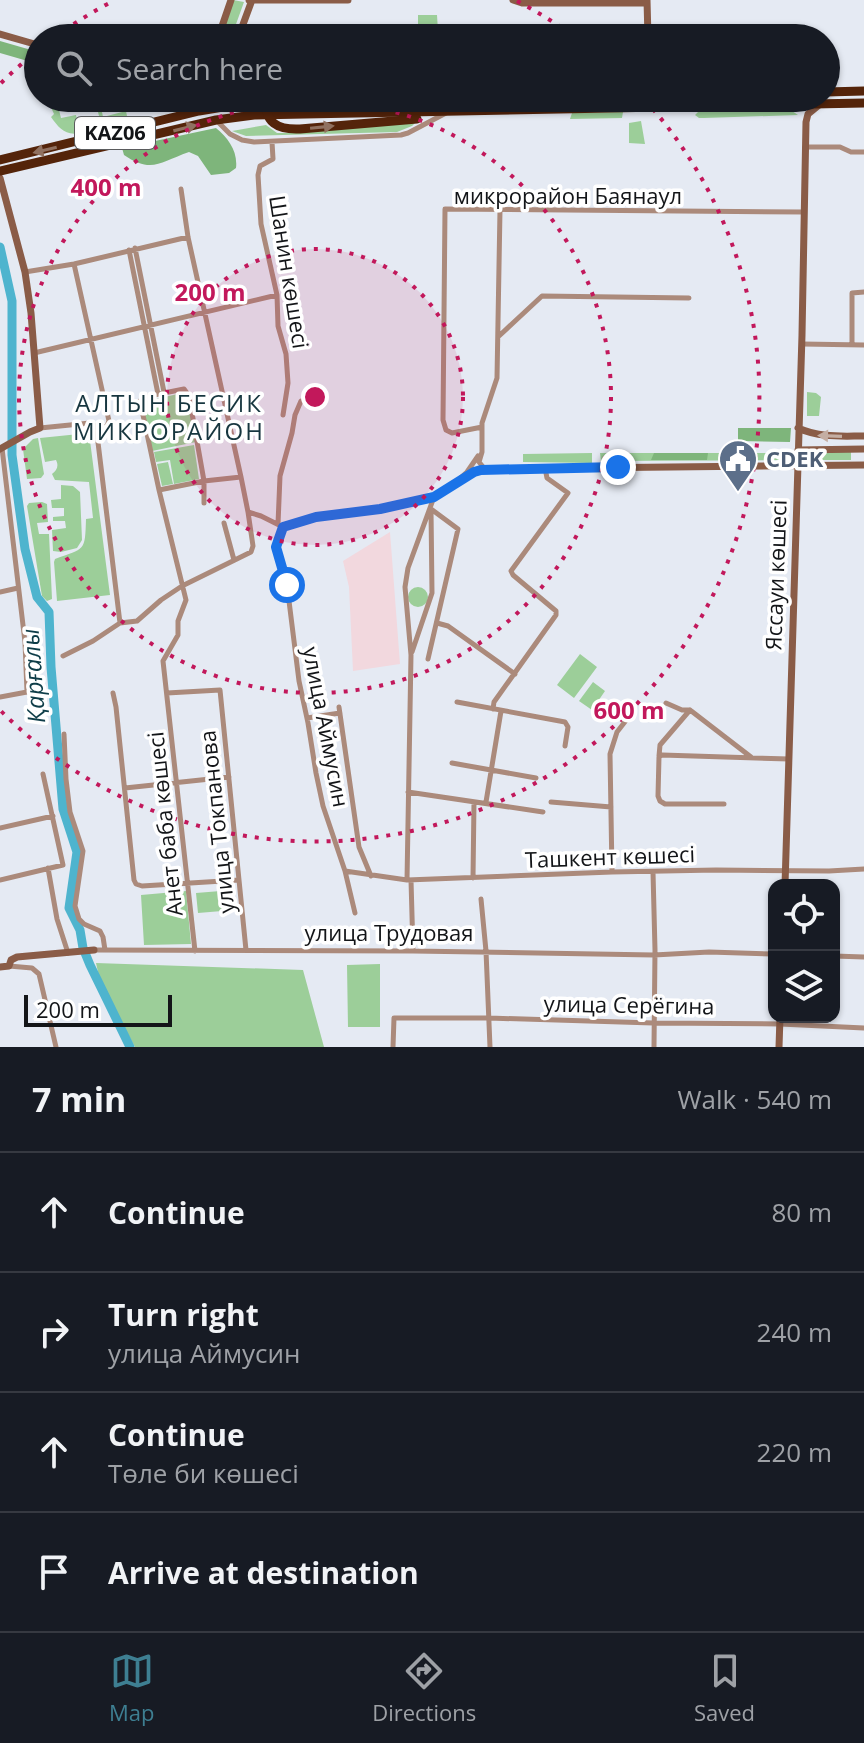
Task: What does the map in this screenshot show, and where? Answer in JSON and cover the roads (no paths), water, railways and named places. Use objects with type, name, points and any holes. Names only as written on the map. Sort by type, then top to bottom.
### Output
[{"type":"highway","points":[[840,92],[864,91]]},
{"type":"highway","name":"KАZ06","points":[[840,104],[864,103]]},
{"type":"highway","name":"KАZ06","points":[[0,160],[172,112]]},
{"type":"highway","points":[[268,112],[275,125],[289,129],[417,119],[447,112]]},
{"type":"highway","name":"KАZ06","points":[[0,171],[216,120],[279,113],[339,112]]},
{"type":"main road","points":[[223,24],[231,0]]},
{"type":"main road","points":[[243,24],[251,0],[348,0]]},
{"type":"main road","points":[[513,0],[537,4],[647,2],[648,24]]},
{"type":"main road","points":[[0,34],[24,41]]},
{"type":"main road","points":[[800,112],[806,122]]},
{"type":"main road","points":[[806,122],[810,112]]},
{"type":"main road","name":"Яссауи көшесі","points":[[785,879],[806,122]]},
{"type":"main road","points":[[0,178],[25,272],[40,428],[3,447]]},
{"type":"main road","points":[[798,428],[812,435],[864,436]]},
{"type":"main road","points":[[798,450],[864,449]]},
{"type":"main road","points":[[491,469],[864,465]]},
{"type":"main road","name":"улица Трудовая","points":[[4,966],[17,957],[94,950]]},
{"type":"main road","points":[[779,1047],[780,1023]]},
{"type":"street","points":[[216,120],[230,134],[242,140],[272,142],[401,135],[447,112]]},
{"type":"street","name":"Шанин көшесі","points":[[272,142],[273,159],[260,166],[258,175],[261,224],[277,295],[278,326],[286,354],[288,383],[283,415]]},
{"type":"street","points":[[805,147],[840,147],[851,152],[864,152]]},
{"type":"street","points":[[63,656],[120,623],[143,618],[161,600],[182,586],[253,549],[248,512],[188,237],[181,189]]},
{"type":"street","name":"микрорайон Баянаул","points":[[482,427],[452,433],[446,430],[443,420],[445,209],[804,212]]},
{"type":"street","points":[[491,469],[484,468],[479,462],[482,427],[497,378],[500,210]]},
{"type":"street","points":[[25,272],[74,264],[188,237]]},
{"type":"street","points":[[132,249],[161,393],[181,388],[189,394],[204,481],[204,503]]},
{"type":"street","points":[[74,264],[109,421],[107,426],[97,429]]},
{"type":"street","points":[[852,345],[852,293],[864,292]]},
{"type":"street","points":[[33,353],[277,295]]},
{"type":"street","points":[[498,337],[542,296],[689,298]]},
{"type":"street","points":[[801,344],[864,345]]},
{"type":"street","name":"Анет баба көшесі","points":[[161,393],[142,398],[139,405],[186,600],[178,621],[178,635],[163,661],[195,951]]},
{"type":"street","name":"улица Аймусин","points":[[301,401],[280,476],[280,525],[276,547],[287,585],[299,681],[323,806],[345,871],[355,913]]},
{"type":"street","points":[[40,428],[90,423],[97,429],[120,623]]},
{"type":"street","points":[[0,697],[27,692],[25,642],[3,447]]},
{"type":"street","points":[[455,483],[482,452]]},
{"type":"street","points":[[493,709],[494,702],[556,615],[556,611],[511,571],[568,493],[547,478],[544,467]]},
{"type":"street","points":[[248,512],[280,525],[380,509],[434,497],[474,472],[491,469]]},
{"type":"street","points":[[161,490],[239,478]]},
{"type":"street","points":[[413,951],[408,792],[411,655],[405,587],[408,568],[434,497]]},
{"type":"street","points":[[428,659],[458,529],[431,509]]},
{"type":"street","points":[[411,655],[432,593],[431,509]]},
{"type":"street","points":[[0,524],[10,522]]},
{"type":"street","points":[[224,523],[234,560]]},
{"type":"street","points":[[0,592],[18,588]]},
{"type":"street","points":[[437,623],[448,626],[515,674]]},
{"type":"street","name":"улица Токпанова","points":[[167,693],[220,690],[246,951]]},
{"type":"street","points":[[113,693],[136,884],[239,880]]},
{"type":"street","points":[[457,702],[565,722],[568,727],[565,746]]},
{"type":"street","points":[[666,703],[690,710],[752,758]]},
{"type":"street","points":[[307,718],[339,710],[359,847],[371,876]]},
{"type":"street","points":[[690,710],[660,745],[658,796],[665,804],[724,804]]},
{"type":"street","points":[[486,802],[501,711]]},
{"type":"street","points":[[612,872],[610,762],[617,732],[631,714]]},
{"type":"street","points":[[64,734],[70,812],[83,851],[75,906],[84,924],[100,931],[105,950]]},
{"type":"street","points":[[659,757],[789,759]]},
{"type":"street","points":[[452,763],[536,778]]},
{"type":"street","points":[[0,880],[63,865],[43,774]]},
{"type":"street","points":[[125,788],[229,777]]},
{"type":"street","points":[[408,792],[543,812]]},
{"type":"street","points":[[473,878],[474,802]]},
{"type":"street","points":[[551,802],[611,807]]},
{"type":"street","points":[[0,828],[53,816]]},
{"type":"street","points":[[48,868],[57,919],[69,954]]},
{"type":"street","name":"Ташкент көшесі","points":[[345,871],[409,880],[612,872],[864,869]]},
{"type":"street","points":[[653,872],[654,1047]]},
{"type":"street","points":[[481,899],[490,1047]]},
{"type":"street","name":"улица Трудовая","points":[[94,950],[768,954]]},
{"type":"street","points":[[840,956],[864,957]]},
{"type":"street","points":[[4,966],[32,968],[39,974],[56,1047]]},
{"type":"street","name":"улица Серёгина","points":[[393,1047],[394,1018],[653,1023],[768,1020]]},
{"type":"street","name":"улица Серёгина","points":[[812,1023],[864,1028]]},
{"type":"waterway","name":"Қарғалы","points":[[0,247],[12,301],[12,455],[25,549],[37,597],[49,612],[63,809],[77,852],[69,908],[80,930],[90,965],[130,1047]]},
{"type":"place","name":"CDEK","points":[[738,493]]},
{"type":"district","name":"АЛТЫН БЕСИК МИКРОРАЙОН","points":[[169,418]]}]
